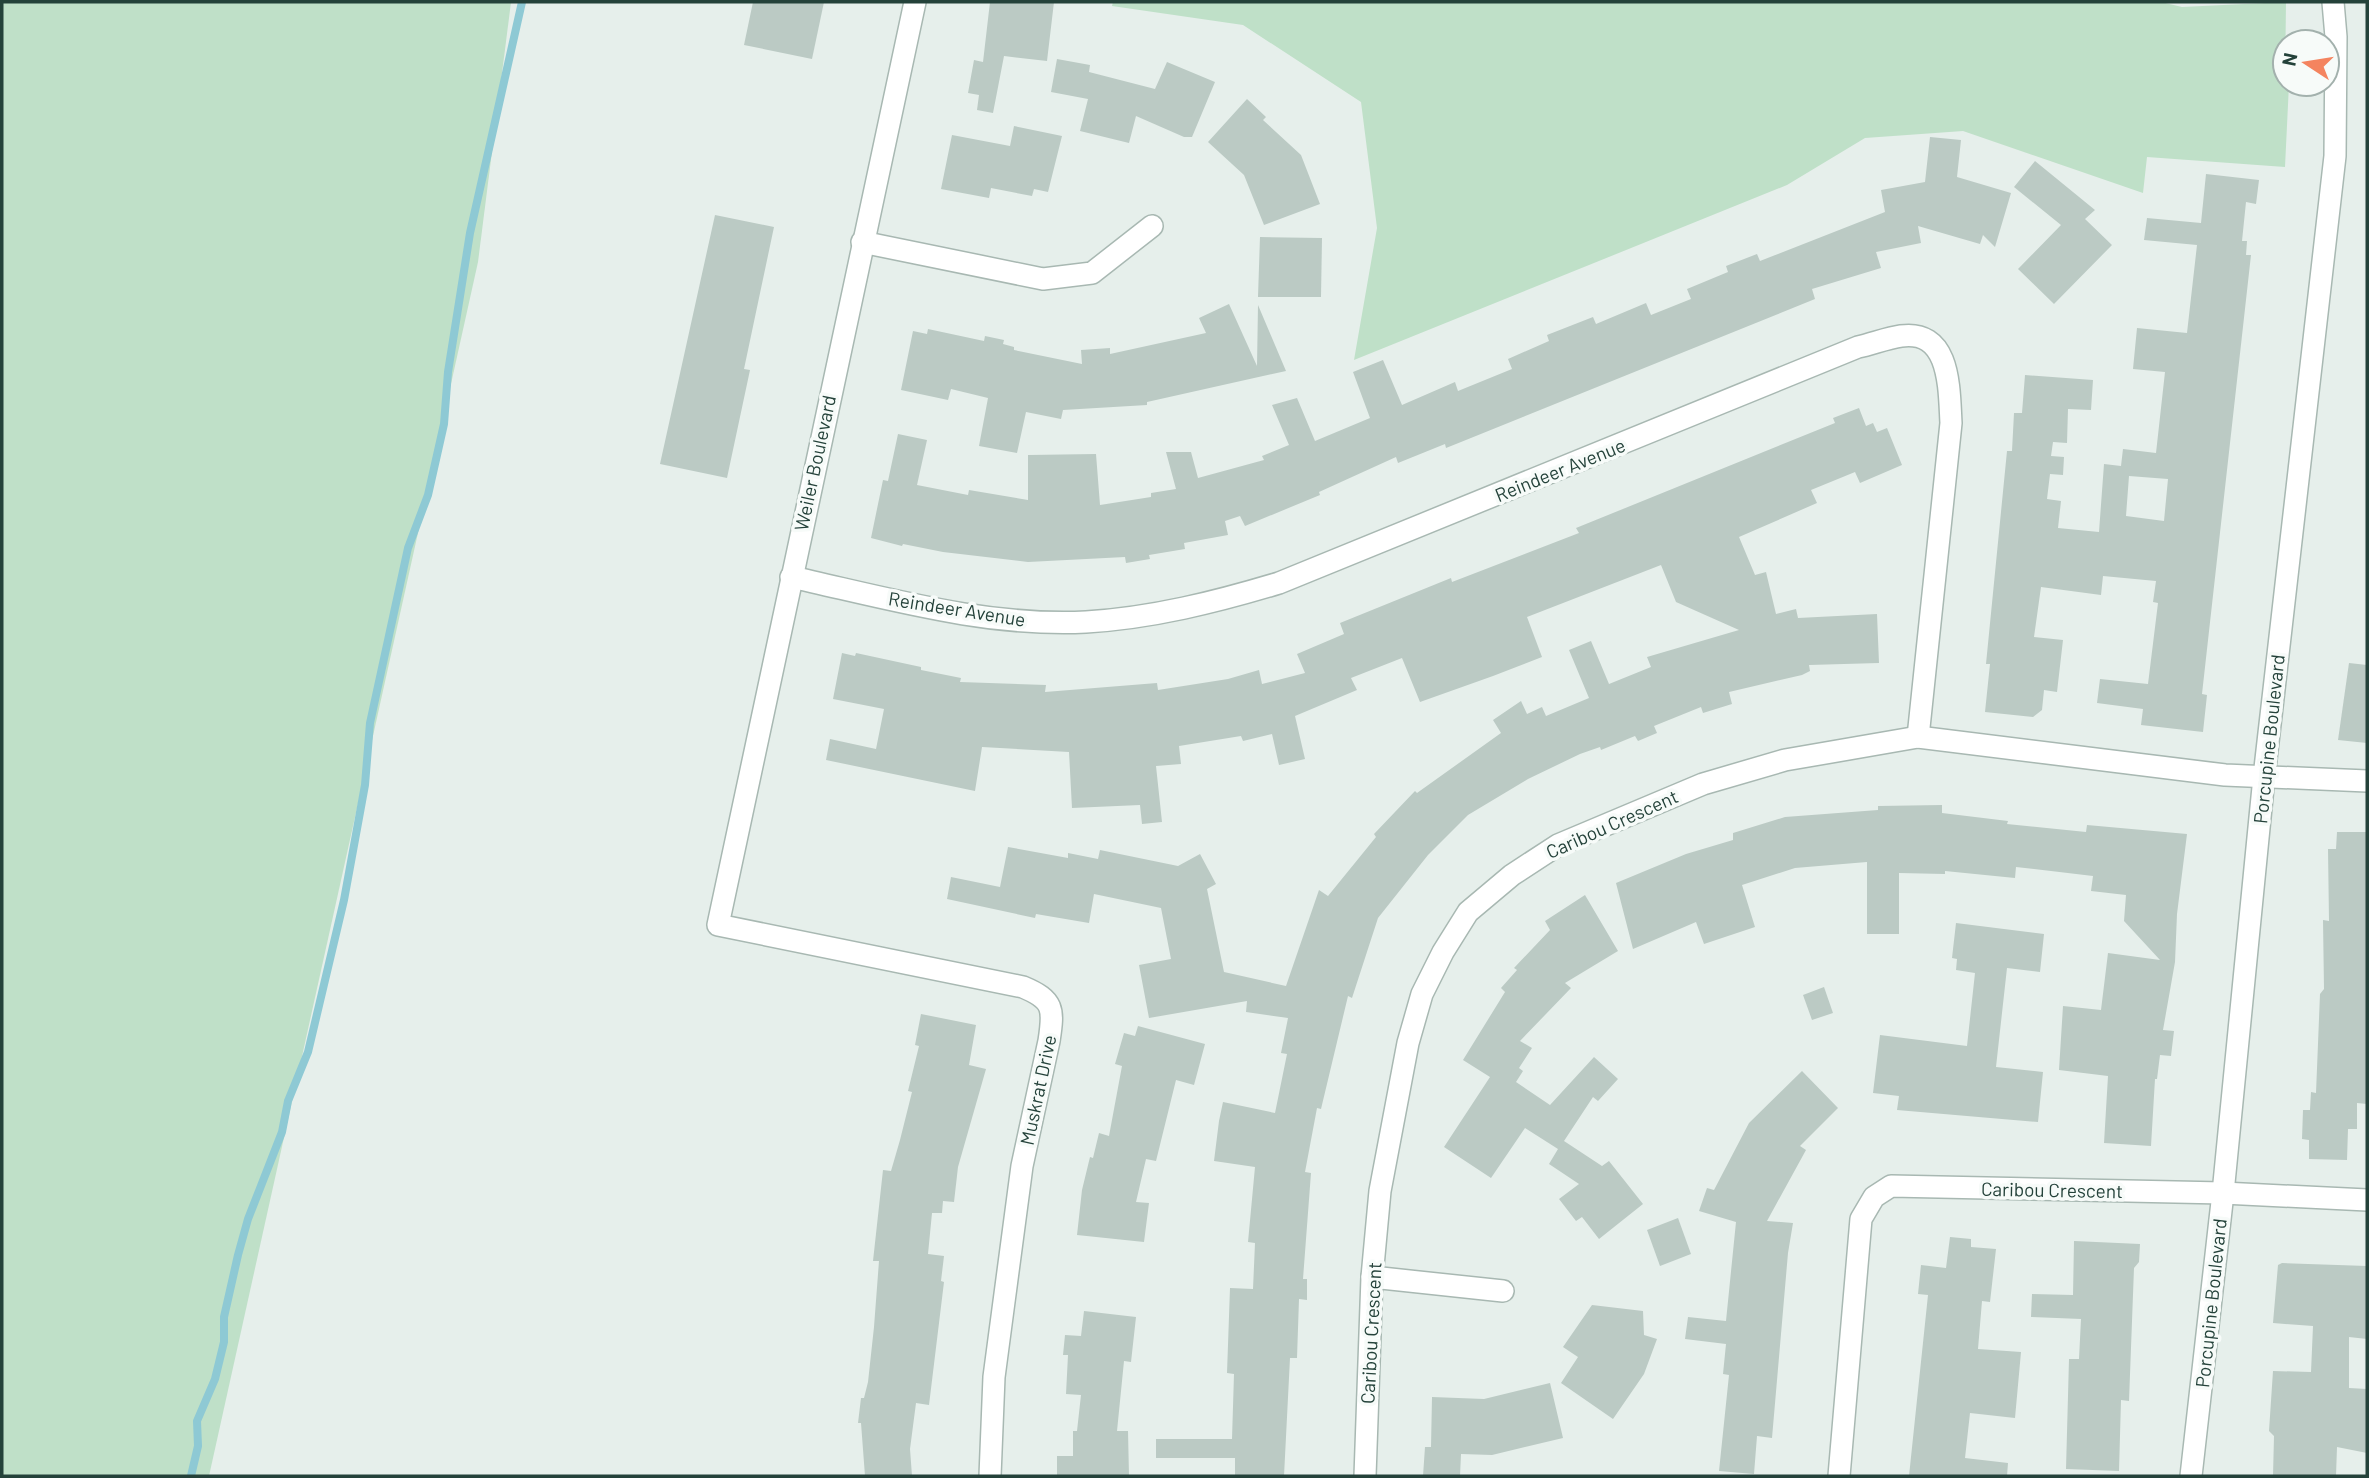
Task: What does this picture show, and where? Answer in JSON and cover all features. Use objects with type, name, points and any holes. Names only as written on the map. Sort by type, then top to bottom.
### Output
[{"type":"street","name":"Weiler Boulevard","points":[[718,925],[790,577],[915,2]]},
{"type":"street","name":"Porcupine Boulevard","points":[[2192,1476],[2264,777],[2335,156],[2336,37],[2333,2]]},
{"type":"street","points":[[862,242],[1043,279],[1092,273],[1152,226]]},
{"type":"street","name":"Reindeer Avenue","points":[[790,577],[948,611],[1030,621],[1123,618],[1209,604],[1279,583],[1855,348],[1903,335],[1922,337],[1934,344],[1949,378],[1951,423],[1918,737]]},
{"type":"street","name":"Caribou Crescent","points":[[1365,1476],[1372,1277],[1380,1191],[1408,1043],[1422,994],[1468,912],[1512,875],[1558,845],[1703,784],[1785,760],[1918,737],[2225,775],[2367,781]]},
{"type":"street","name":"Muskrat Drive","points":[[718,925],[1023,987],[1040,994],[1051,1007],[1049,1041],[1022,1166],[994,1377],[990,1476]]},
{"type":"street","name":"Caribou Crescent","points":[[1839,1476],[1861,1219],[1874,1197],[1891,1186],[2223,1193],[2367,1200]]},
{"type":"street","points":[[1372,1277],[1503,1291]]},
{"type":"green space","points":[[2,2],[511,2],[478,262],[209,1476],[2,1476]]},
{"type":"green space","points":[[1113,2],[2161,2],[2182,7],[2286,2],[2286,28],[2271,28],[2271,98],[2288,98],[2285,167],[2147,157],[2143,193],[1963,131],[1865,138],[1787,185],[1354,360],[1377,228],[1361,102],[1243,25],[1112,6]]},
{"type":"building","points":[[753,2],[824,2],[812,59],[744,45]]},
{"type":"building","points":[[990,2],[1054,2],[1047,61],[1004,56],[993,113],[977,110],[979,95],[968,93],[974,60],[983,62]]},
{"type":"building","points":[[1057,59],[1090,65],[1089,72],[1155,89],[1167,62],[1215,82],[1192,137],[1184,137],[1136,116],[1129,143],[1080,131],[1088,99],[1051,92]]},
{"type":"building","points":[[1247,99],[1266,117],[1263,120],[1301,155],[1320,204],[1264,225],[1244,175],[1208,142]]},
{"type":"building","points":[[1014,126],[1062,136],[1048,192],[1034,189],[1032,196],[991,188],[989,198],[941,189],[952,135],[1010,146]]},
{"type":"building","points":[[1930,137],[1961,140],[1957,177],[2011,193],[1995,247],[1983,235],[1980,244],[1918,226],[1921,243],[1876,252],[1881,268],[1812,289],[1815,299],[1446,448],[1445,444],[1398,463],[1396,457],[1319,492],[1320,495],[1245,526],[1240,516],[1225,521],[1228,535],[1184,543],[1185,549],[1149,555],[1150,559],[1126,563],[1125,557],[1028,562],[943,552],[903,544],[902,546],[871,538],[883,480],[888,481],[898,434],[927,440],[917,485],[968,495],[969,490],[1028,500],[1028,455],[1096,454],[1100,505],[1151,497],[1151,493],[1176,489],[1166,452],[1191,452],[1198,478],[1264,460],[1262,456],[1289,445],[1272,405],[1297,398],[1315,441],[1370,418],[1353,372],[1383,360],[1402,405],[1455,382],[1458,391],[1512,369],[1508,359],[1549,341],[1547,335],[1593,317],[1596,324],[1646,303],[1651,315],[1691,299],[1687,289],[1728,272],[1726,266],[1757,254],[1760,261],[1885,212],[1881,190],[1925,182]]},
{"type":"building","points":[[2035,161],[2095,210],[2085,219],[2112,245],[2054,304],[2018,269],[2061,225],[2014,187]]},
{"type":"building","points":[[2206,174],[2259,180],[2256,204],[2246,202],[2242,241],[2247,241],[2246,255],[2251,255],[2202,694],[2207,695],[2203,732],[2141,725],[2143,709],[2097,703],[2100,679],[2148,684],[2158,603],[2153,602],[2156,581],[2103,576],[2101,595],[2041,587],[2034,637],[2063,640],[2057,692],[2044,690],[2042,710],[2033,717],[1985,712],[1990,664],[1986,664],[2007,451],[2012,451],[2014,413],[2022,413],[2025,375],[2093,380],[2091,410],[2068,409],[2067,443],[2053,442],[2051,456],[2064,457],[2063,475],[2050,474],[2047,499],[2061,501],[2058,528],[2099,532],[2104,464],[2121,466],[2123,449],[2156,453],[2165,372],[2133,369],[2137,328],[2187,333],[2197,245],[2144,240],[2147,218],[2201,223]],"holes":[[[2129,476],[2168,479],[2164,521],[2126,516]]]},
{"type":"building","points":[[715,215],[774,227],[744,369],[750,370],[727,478],[660,464]]},
{"type":"building","points":[[1260,237],[1322,238],[1321,297],[1258,297]]},
{"type":"building","points":[[1229,304],[1257,366],[1258,305],[1286,371],[1147,402],[1147,405],[1063,410],[1061,419],[1026,412],[1017,453],[979,446],[988,398],[951,389],[948,400],[901,390],[913,331],[927,334],[928,329],[984,341],[985,336],[1004,340],[1003,344],[1014,347],[1014,350],[1082,364],[1081,350],[1110,348],[1110,354],[1206,333],[1199,318]]},
{"type":"building","points":[[1859,408],[1866,426],[1873,423],[1877,432],[1887,428],[1902,465],[1860,483],[1855,472],[1811,490],[1817,503],[1739,537],[1755,575],[1766,572],[1776,614],[1796,609],[1798,618],[1877,614],[1879,663],[1809,665],[1810,671],[1802,675],[1729,692],[1732,704],[1703,713],[1701,707],[1654,726],[1657,733],[1638,741],[1635,736],[1601,750],[1600,747],[1580,754],[1528,779],[1468,815],[1428,855],[1378,918],[1352,998],[1348,996],[1321,1109],[1317,1108],[1305,1172],[1311,1173],[1303,1279],[1307,1279],[1307,1300],[1299,1299],[1297,1358],[1290,1358],[1284,1476],[1235,1476],[1235,1458],[1156,1458],[1156,1439],[1232,1439],[1234,1374],[1227,1373],[1230,1288],[1253,1289],[1255,1243],[1248,1242],[1255,1167],[1214,1161],[1219,1121],[1223,1102],[1275,1113],[1287,1054],[1281,1053],[1288,1018],[1246,1012],[1247,1001],[1149,1018],[1139,965],[1171,959],[1161,908],[1094,894],[1089,923],[1036,914],[1035,918],[947,899],[951,877],[1000,887],[1008,847],[1068,858],[1068,853],[1098,859],[1100,850],[1178,866],[1200,854],[1216,884],[1207,889],[1224,972],[1286,986],[1319,890],[1328,896],[1376,837],[1374,834],[1415,791],[1417,793],[1501,733],[1493,720],[1521,701],[1527,714],[1542,707],[1546,716],[1589,698],[1569,650],[1591,641],[1609,684],[1651,667],[1647,657],[1739,630],[1676,602],[1661,565],[1527,617],[1542,657],[1493,676],[1420,702],[1402,658],[1351,678],[1357,690],[1295,716],[1305,759],[1279,765],[1272,734],[1243,741],[1241,736],[1179,746],[1181,764],[1156,766],[1162,822],[1142,824],[1140,805],[1072,808],[1069,752],[982,747],[975,791],[826,760],[830,739],[876,749],[884,709],[833,699],[842,653],[855,656],[856,653],[921,667],[921,670],[961,678],[960,682],[1046,685],[1045,692],[1157,683],[1158,690],[1228,679],[1259,670],[1262,684],[1305,673],[1297,654],[1344,634],[1340,623],[1451,578],[1452,582],[1579,533],[1576,528],[1835,423],[1833,418]]},
{"type":"building","points":[[2349,663],[2367,665],[2367,743],[2338,740]]},
{"type":"building","points":[[1942,805],[1942,813],[2008,821],[2007,824],[2086,832],[2087,825],[2187,834],[2177,914],[2175,962],[2163,1030],[2174,1031],[2171,1056],[2160,1055],[2155,1079],[2151,1146],[2104,1143],[2108,1076],[2059,1070],[2063,1006],[2101,1010],[2108,953],[2160,960],[2124,921],[2126,895],[2091,891],[2093,876],[2016,867],[2015,878],[1945,871],[1945,874],[1899,873],[1899,934],[1867,934],[1867,862],[1795,868],[1742,885],[1755,927],[1704,944],[1696,922],[1633,949],[1616,883],[1686,854],[1733,840],[1733,833],[1785,817],[1878,810],[1878,806]]},
{"type":"building","points":[[2337,832],[2367,832],[2367,1104],[2357,1103],[2357,1129],[2348,1129],[2347,1160],[2309,1159],[2309,1140],[2302,1139],[2303,1110],[2310,1110],[2311,1092],[2316,1093],[2320,994],[2324,989],[2323,920],[2329,921],[2328,849],[2336,849]]},
{"type":"building","points":[[1585,895],[1618,951],[1565,983],[1571,988],[1520,1041],[1532,1048],[1519,1068],[1523,1071],[1516,1082],[1550,1105],[1594,1057],[1618,1079],[1598,1101],[1593,1097],[1564,1141],[1602,1166],[1609,1161],[1643,1204],[1599,1239],[1582,1217],[1576,1221],[1559,1199],[1579,1184],[1549,1164],[1558,1149],[1525,1128],[1491,1178],[1444,1147],[1490,1077],[1463,1060],[1505,992],[1501,988],[1517,970],[1514,968],[1550,930],[1545,921]]},
{"type":"building","points":[[1956,923],[2044,934],[2040,972],[2007,968],[1996,1067],[2043,1072],[2038,1122],[1897,1110],[1899,1096],[1873,1093],[1880,1035],[1967,1046],[1975,973],[1956,970],[1957,959],[1952,958]]},
{"type":"building","points":[[1824,987],[1833,1013],[1812,1020],[1803,995]]},
{"type":"building","points":[[921,1014],[976,1025],[969,1065],[986,1069],[958,1167],[954,1202],[943,1201],[942,1213],[932,1213],[928,1254],[944,1256],[941,1281],[944,1282],[929,1405],[916,1403],[910,1449],[912,1476],[865,1476],[861,1423],[858,1423],[861,1398],[864,1398],[868,1382],[874,1327],[879,1261],[873,1261],[883,1170],[891,1171],[912,1092],[908,1091],[919,1046],[915,1045]]},
{"type":"building","points":[[1138,1026],[1205,1044],[1194,1085],[1176,1080],[1156,1161],[1146,1159],[1136,1202],[1149,1203],[1144,1242],[1077,1235],[1082,1190],[1090,1157],[1093,1158],[1099,1133],[1109,1136],[1122,1066],[1115,1064],[1124,1033],[1135,1036]]},
{"type":"building","points":[[1802,1071],[1838,1108],[1800,1146],[1806,1150],[1767,1221],[1793,1223],[1772,1438],[1757,1436],[1754,1474],[1719,1471],[1729,1375],[1723,1374],[1726,1344],[1685,1339],[1688,1317],[1726,1321],[1736,1222],[1699,1211],[1707,1188],[1714,1190],[1749,1123]]},
{"type":"building","points":[[1678,1218],[1691,1254],[1660,1266],[1647,1230]]},
{"type":"building","points":[[1950,1237],[1971,1239],[1971,1247],[1996,1249],[1990,1302],[1982,1301],[1978,1349],[2021,1352],[2015,1418],[1970,1413],[1965,1458],[2008,1463],[2007,1476],[1909,1476],[1928,1295],[1918,1294],[1921,1265],[1946,1268]]},
{"type":"building","points":[[2074,1241],[2140,1244],[2139,1262],[2134,1268],[2129,1401],[2121,1400],[2119,1471],[2066,1469],[2069,1359],[2079,1359],[2081,1319],[2031,1317],[2032,1294],[2073,1295]]},
{"type":"building","points":[[2278,1265],[2367,1266],[2367,1339],[2349,1337],[2349,1388],[2367,1389],[2367,1453],[2337,1447],[2336,1476],[2273,1476],[2274,1436],[2269,1431],[2273,1371],[2311,1372],[2313,1326],[2273,1323]]},
{"type":"building","points":[[1592,1305],[1643,1311],[1644,1335],[1657,1339],[1644,1374],[1613,1419],[1561,1383],[1578,1357],[1563,1347]]},
{"type":"building","points":[[1084,1311],[1136,1317],[1131,1362],[1124,1361],[1117,1431],[1128,1431],[1129,1476],[1057,1476],[1057,1456],[1073,1456],[1073,1431],[1077,1431],[1081,1395],[1066,1394],[1068,1355],[1063,1355],[1065,1335],[1081,1336]]},
{"type":"building","points":[[1550,1383],[1563,1438],[1492,1455],[1461,1454],[1460,1476],[1423,1476],[1425,1447],[1431,1447],[1432,1397],[1484,1399]]},
{"type":"waterway","points":[[191,1476],[198,1446],[197,1421],[215,1379],[224,1342],[224,1317],[238,1255],[248,1219],[282,1132],[288,1101],[308,1052],[344,900],[365,785],[370,723],[408,548],[428,495],[444,424],[448,372],[470,233],[522,2]]}]
